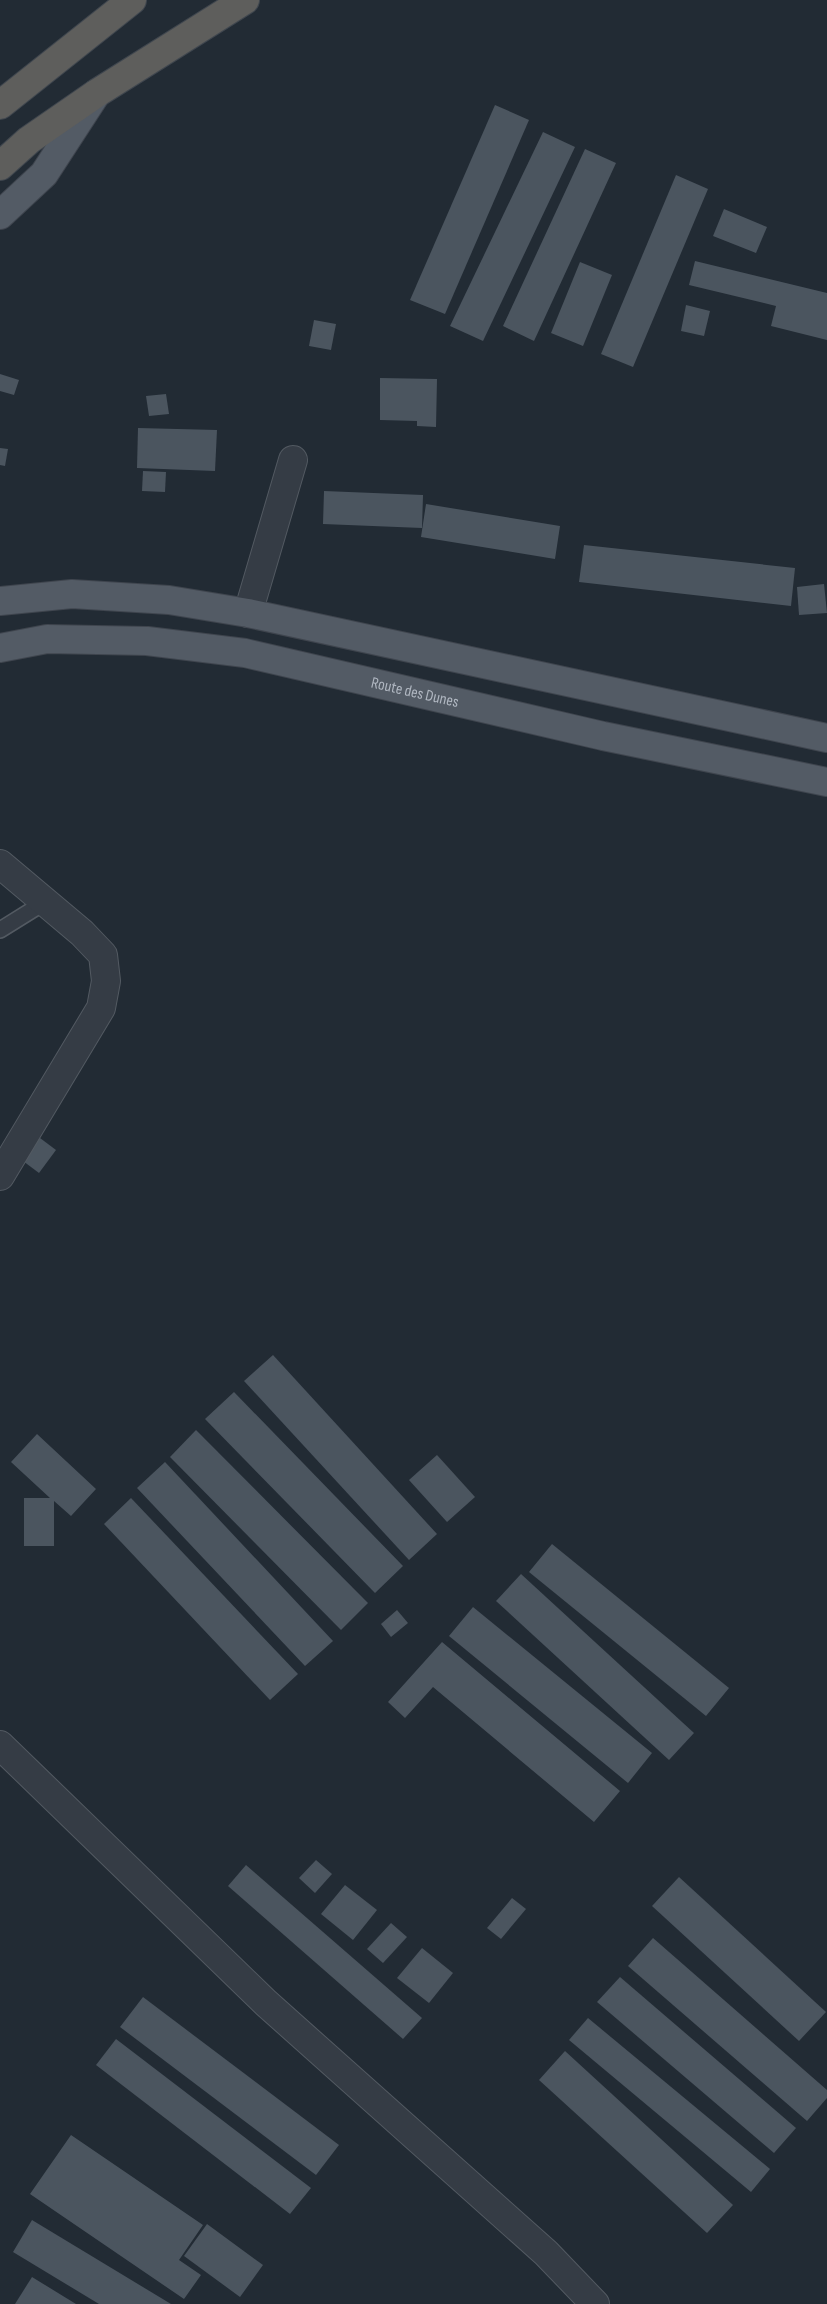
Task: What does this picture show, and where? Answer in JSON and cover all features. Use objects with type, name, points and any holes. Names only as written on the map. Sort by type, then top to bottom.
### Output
[{"type":"highway","points":[[0,105],[132,0]]},
{"type":"highway","points":[[0,166],[29,140],[97,93],[245,0]]},
{"type":"main road","points":[[0,215],[44,174],[97,93]]},
{"type":"main road","points":[[0,601],[72,594],[169,600],[248,613],[827,738]]},
{"type":"main road","name":"Route des Dunes","points":[[0,648],[47,639],[147,641],[245,653],[604,736],[827,782]]},
{"type":"street","points":[[248,613],[293,460]]},
{"type":"street","points":[[0,864],[82,933],[103,955],[106,981],[101,1008],[0,1176]]},
{"type":"street","points":[[0,1746],[266,2003],[546,2253],[596,2304]]},
{"type":"lane","points":[[0,930],[45,902]]},
{"type":"building","points":[[495,105],[529,120],[445,314],[410,300]]},
{"type":"building","points":[[543,132],[575,147],[483,341],[450,326]]},
{"type":"building","points":[[585,149],[616,163],[534,341],[503,326]]},
{"type":"building","points":[[676,175],[708,189],[633,367],[601,354]]},
{"type":"building","points":[[724,209],[767,227],[756,253],[713,236]]},
{"type":"building","points":[[695,261],[827,293],[827,340],[771,326],[776,306],[689,285]]},
{"type":"building","points":[[580,262],[612,275],[583,346],[551,333]]},
{"type":"building","points":[[686,305],[710,311],[704,336],[681,331]]},
{"type":"building","points":[[314,320],[336,324],[331,350],[309,346]]},
{"type":"building","points":[[0,374],[19,380],[14,395],[0,391]]},
{"type":"building","points":[[380,378],[437,379],[436,427],[417,426],[417,421],[380,420]]},
{"type":"building","points":[[166,394],[169,414],[149,416],[146,396]]},
{"type":"building","points":[[138,428],[217,430],[215,471],[137,468]]},
{"type":"building","points":[[0,448],[8,449],[5,466],[0,465]]},
{"type":"building","points":[[143,471],[166,472],[165,492],[142,491]]},
{"type":"building","points":[[324,491],[423,495],[422,528],[323,524]]},
{"type":"building","points":[[426,504],[560,526],[555,559],[421,537]]},
{"type":"building","points":[[584,545],[795,568],[791,606],[579,582]]},
{"type":"building","points":[[824,584],[827,613],[799,615],[797,587]]},
{"type":"building","points":[[40,1138],[56,1150],[39,1173],[23,1161]]},
{"type":"building","points":[[273,1355],[437,1534],[409,1560],[244,1381]]},
{"type":"building","points":[[234,1392],[403,1566],[375,1593],[205,1419]]},
{"type":"building","points":[[196,1430],[368,1603],[341,1630],[170,1457]]},
{"type":"building","points":[[37,1434],[96,1489],[71,1516],[54,1501],[54,1546],[24,1546],[24,1498],[50,1498],[11,1462]]},
{"type":"building","points":[[437,1455],[475,1497],[447,1522],[409,1480]]},
{"type":"building","points":[[165,1462],[333,1641],[305,1666],[137,1488]]},
{"type":"building","points":[[131,1498],[298,1674],[270,1700],[104,1524]]},
{"type":"building","points":[[552,1544],[729,1688],[706,1716],[529,1572]]},
{"type":"building","points":[[521,1574],[694,1733],[669,1760],[496,1601]]},
{"type":"building","points":[[473,1607],[652,1753],[628,1783],[449,1636]]},
{"type":"building","points":[[397,1610],[408,1623],[391,1637],[381,1624]]},
{"type":"building","points":[[442,1642],[620,1791],[594,1822],[433,1687],[405,1718],[388,1702]]},
{"type":"building","points":[[316,1860],[332,1874],[315,1893],[299,1878]]},
{"type":"building","points":[[246,1865],[422,2018],[403,2039],[228,1886]]},
{"type":"building","points":[[679,1877],[826,2012],[799,2041],[652,1906]]},
{"type":"building","points":[[345,1885],[377,1910],[353,1940],[321,1914]]},
{"type":"building","points":[[512,1898],[526,1909],[501,1939],[487,1928]]},
{"type":"building","points":[[391,1923],[407,1937],[383,1963],[367,1949]]},
{"type":"building","points":[[653,1938],[827,2090],[827,2098],[807,2121],[628,1966]]},
{"type":"building","points":[[422,1948],[453,1973],[429,2003],[397,1978]]},
{"type":"building","points":[[620,1977],[796,2128],[774,2153],[597,2002]]},
{"type":"building","points":[[143,1997],[339,2145],[316,2175],[120,2027]]},
{"type":"building","points":[[588,2018],[770,2169],[751,2192],[569,2040]]},
{"type":"building","points":[[116,2039],[311,2188],[290,2214],[96,2065]]},
{"type":"building","points":[[565,2051],[733,2205],[707,2233],[539,2080]]},
{"type":"building","points":[[71,2135],[203,2225],[179,2260],[201,2275],[184,2299],[30,2194]]},
{"type":"building","points":[[32,2220],[171,2304],[99,2304],[13,2252]]},
{"type":"building","points":[[207,2224],[263,2265],[240,2297],[184,2256]]},
{"type":"building","points":[[32,2277],[76,2304],[15,2304]]}]
